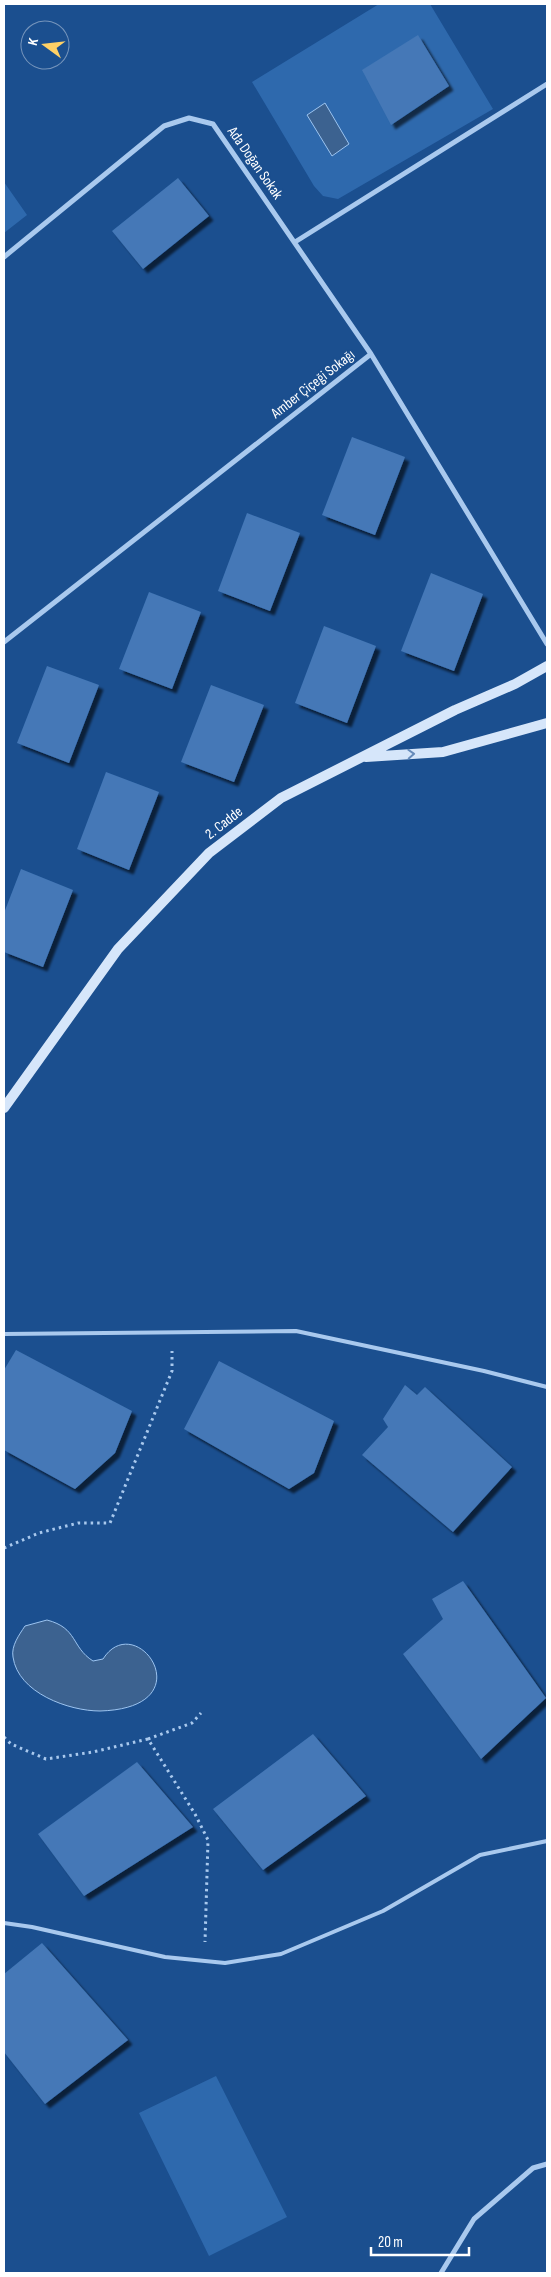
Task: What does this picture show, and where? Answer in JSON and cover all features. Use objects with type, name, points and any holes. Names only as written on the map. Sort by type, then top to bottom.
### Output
[{"type":"street","points":[[295,242],[547,84]]},
{"type":"street","name":"Ada Doğan Sokak","points":[[4,257],[164,126],[189,118],[214,124],[371,354]]},
{"type":"street","name":"Amber Çiçeği Sokağı","points":[[4,642],[371,354],[547,644]]},
{"type":"street","name":"2. Cadde","points":[[4,1108],[43,1051],[118,949],[209,853],[281,798],[455,710],[515,684],[547,666]]},
{"type":"street","points":[[362,757],[443,752],[547,723]]},
{"type":"street","points":[[441,2273],[474,2219],[533,2168],[547,2164]]},
{"type":"lane","points":[[4,1334],[296,1331],[484,1371],[547,1387]]},
{"type":"lane","points":[[4,1923],[32,1927],[165,1957],[225,1962],[281,1954],[383,1911],[480,1855],[547,1842]]},
{"type":"path","points":[[4,1548],[39,1533],[78,1523],[110,1523],[172,1371],[172,1333]]},
{"type":"path","points":[[4,1737],[11,1744],[46,1759],[93,1752],[148,1739],[192,1722],[201,1713]]},
{"type":"path","points":[[148,1739],[195,1814],[208,1840],[205,1960]]},
{"type":"shaded area","points":[[379,4],[430,4],[493,109],[338,199],[323,196],[314,186],[252,82]]},
{"type":"shaded area","points":[[325,103],[349,144],[332,156],[307,115]]},
{"type":"shaded area","points":[[4,182],[27,215],[4,233]]},
{"type":"shaded area","points":[[47,1620],[57,1623],[64,1628],[86,1656],[93,1661],[103,1659],[117,1646],[132,1645],[145,1652],[154,1664],[157,1680],[150,1694],[132,1706],[100,1711],[74,1708],[47,1698],[35,1690],[24,1681],[17,1670],[13,1649],[25,1626]]},
{"type":"shaded area","points":[[216,2076],[287,2217],[209,2256],[139,2113]]},
{"type":"building","points":[[418,35],[449,86],[391,125],[362,70]]},
{"type":"building","points":[[178,178],[209,216],[143,269],[112,231]]},
{"type":"building","points":[[352,437],[405,457],[375,535],[322,515]]},
{"type":"building","points":[[247,513],[300,533],[270,611],[218,591]]},
{"type":"building","points":[[431,573],[483,594],[454,671],[401,651]]},
{"type":"building","points":[[149,592],[201,612],[172,689],[119,669]]},
{"type":"building","points":[[324,626],[376,646],[347,723],[295,703]]},
{"type":"building","points":[[47,666],[99,685],[69,763],[17,743]]},
{"type":"building","points":[[211,685],[264,705],[234,782],[181,762]]},
{"type":"building","points":[[106,772],[159,792],[129,870],[77,849]]},
{"type":"building","points":[[21,869],[73,890],[43,967],[4,952],[4,913]]},
{"type":"building","points":[[16,1350],[132,1411],[115,1453],[75,1489],[4,1450],[4,1370]]},
{"type":"building","points":[[219,1361],[334,1421],[314,1473],[289,1489],[184,1429]]},
{"type":"building","points":[[405,1385],[417,1395],[425,1387],[512,1467],[453,1532],[362,1455],[388,1427],[383,1419]]},
{"type":"building","points":[[463,1581],[546,1698],[481,1759],[403,1654],[443,1619],[432,1599]]},
{"type":"building","points":[[313,1734],[366,1796],[263,1870],[213,1809]]},
{"type":"building","points":[[137,1762],[193,1827],[84,1896],[38,1834]]},
{"type":"building","points":[[42,1943],[128,2040],[45,2104],[4,2052],[4,1974]]}]
